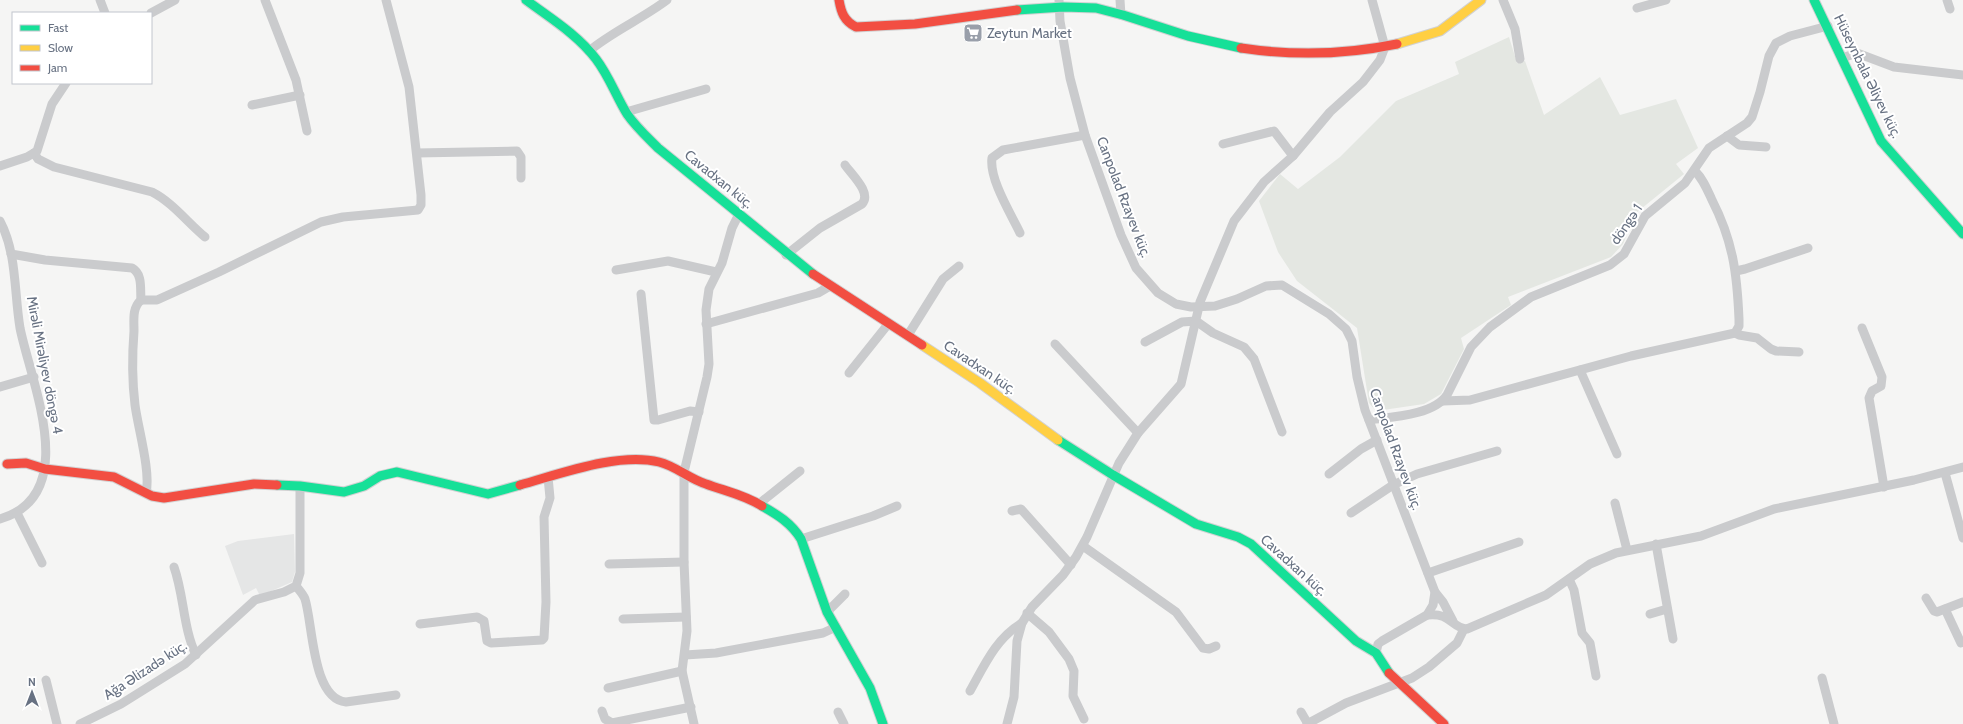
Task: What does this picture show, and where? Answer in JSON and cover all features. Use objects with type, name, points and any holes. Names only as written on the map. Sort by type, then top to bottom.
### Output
[{"type":"street","points":[[100,0],[105,12]]},
{"type":"street","points":[[152,12],[175,0]]},
{"type":"street","points":[[265,0],[296,80],[307,131]]},
{"type":"street","points":[[146,493],[148,479],[135,404],[132,373],[134,314],[138,303],[142,300],[157,300],[219,272],[321,222],[343,217],[418,210],[421,205],[417,153],[409,87],[386,0]]},
{"type":"street","name":"Cavadxan küç.","points":[[526,0],[590,51],[601,66],[633,123],[658,148],[739,214],[786,255],[830,286],[888,322],[980,383],[1060,441],[1113,475],[1196,524],[1238,537],[1251,544],[1356,641],[1376,653],[1385,669],[1444,724]]},
{"type":"street","points":[[590,51],[600,42],[649,13],[667,0]]},
{"type":"street","points":[[839,0],[845,20],[856,26],[916,24],[1059,3],[1095,8],[1186,36],[1248,50],[1335,54],[1357,53],[1436,33],[1481,0]]},
{"type":"street","points":[[1120,0],[1121,15]]},
{"type":"street","points":[[1007,724],[1014,697],[1017,641],[1022,623],[1027,613],[1071,564],[1083,546],[1113,475],[1138,434],[1181,384],[1203,292],[1234,221],[1264,182],[1293,156],[1330,112],[1363,82],[1380,60],[1385,47],[1372,0]]},
{"type":"street","points":[[1503,0],[1515,29],[1520,59]]},
{"type":"street","points":[[1637,8],[1666,0]]},
{"type":"street","name":"Hüseynbala Əliyev küç.","points":[[1814,0],[1828,26],[1881,141],[1963,234]]},
{"type":"street","name":"Canpolad Rzayev küç.","points":[[1059,3],[1060,21],[1070,78],[1085,135],[1121,235],[1136,268],[1150,285],[1168,300],[1184,306],[1198,308],[1224,304],[1261,288],[1277,284],[1287,288],[1329,314],[1342,324],[1350,335],[1360,391],[1393,485],[1435,592],[1443,602],[1453,622]]},
{"type":"street","name":"döngə 1","points":[[1443,401],[1471,347],[1481,334],[1531,297],[1610,265],[1618,260],[1628,248],[1645,216],[1685,183],[1709,148],[1747,123],[1752,117],[1769,56],[1776,44],[1790,36],[1828,26]]},
{"type":"street","points":[[1842,58],[1858,53],[1894,67],[1963,74]]},
{"type":"street","points":[[0,166],[27,158],[39,147],[52,104],[65,84]]},
{"type":"street","points":[[626,112],[706,88]]},
{"type":"street","points":[[252,106],[300,94]]},
{"type":"street","points":[[1223,144],[1274,131],[1293,156]]},
{"type":"street","points":[[1020,233],[994,176],[991,165],[992,158],[1003,150],[1085,135]]},
{"type":"street","points":[[1727,136],[1739,145],[1766,147]]},
{"type":"street","points":[[417,153],[517,151],[520,157],[521,178]]},
{"type":"street","points":[[34,153],[38,159],[54,167],[152,192],[163,197],[189,224],[206,237]]},
{"type":"street","points":[[786,255],[820,228],[865,201],[865,193],[845,165]]},
{"type":"street","points":[[1694,171],[1702,180],[1723,220],[1732,249],[1736,271],[1739,319],[1739,326],[1735,333]]},
{"type":"street","points":[[694,724],[682,671],[685,655],[686,617],[684,562],[684,472],[709,364],[706,324],[709,289],[716,272],[722,263],[732,228],[739,214]]},
{"type":"street","name":"Mirəli Mirəliyev döngə 4","points":[[0,221],[11,254],[20,328],[34,377],[43,424],[47,456],[45,468],[34,495],[23,509],[17,513],[0,519]]},
{"type":"street","points":[[1736,271],[1808,248]]},
{"type":"street","points":[[11,254],[45,260],[132,268],[137,271],[139,275],[142,300]]},
{"type":"street","points":[[616,270],[668,261],[716,272]]},
{"type":"street","points":[[908,335],[943,279],[959,266]]},
{"type":"street","points":[[706,324],[818,293],[830,286]]},
{"type":"street","points":[[642,294],[654,420],[690,411],[699,412]]},
{"type":"street","points":[[1145,342],[1182,322],[1196,321],[1213,333],[1244,347],[1250,353],[1282,432]]},
{"type":"street","points":[[849,373],[888,322]]},
{"type":"street","points":[[1862,328],[1882,378],[1880,386],[1872,391],[1869,398],[1884,487]]},
{"type":"street","points":[[1369,420],[1412,413],[1432,407],[1443,401],[1470,400],[1630,356],[1735,333],[1757,338],[1776,351],[1799,352]]},
{"type":"street","points":[[1055,344],[1138,434]]},
{"type":"street","points":[[1580,370],[1618,454]]},
{"type":"street","points":[[0,387],[34,377]]},
{"type":"street","points":[[1329,474],[1361,449],[1377,440]]},
{"type":"street","points":[[1351,513],[1393,485],[1424,472],[1497,451]]},
{"type":"street","points":[[7,464],[26,463],[45,468],[114,477],[152,496],[164,498],[254,484],[300,486],[344,492],[364,486],[380,476],[390,472],[397,472],[488,494],[603,463],[627,459],[659,462],[684,472],[704,484],[738,493],[760,503],[787,521],[795,529],[801,539],[827,612],[870,688],[883,724]]},
{"type":"street","points":[[1376,653],[1378,644],[1382,641],[1427,615],[1440,614],[1464,628],[1471,628],[1535,600],[1600,559],[1627,550],[1701,536],[1774,509],[1884,487],[1945,473],[1963,467]]},
{"type":"street","points":[[760,503],[800,471]]},
{"type":"street","points":[[1945,473],[1963,538]]},
{"type":"street","points":[[420,624],[477,617],[484,621],[487,641],[492,643],[542,640],[544,638],[546,602],[544,517],[550,492],[548,477]]},
{"type":"street","points":[[300,486],[300,573],[296,586],[304,598],[315,657],[324,684],[331,695],[338,702],[396,695]]},
{"type":"street","points":[[1615,502],[1627,550]]},
{"type":"street","points":[[801,539],[873,516],[897,506]]},
{"type":"street","points":[[1012,511],[1021,509],[1071,564]]},
{"type":"street","points":[[17,513],[42,563]]},
{"type":"street","points":[[1428,573],[1519,542]]},
{"type":"street","points":[[1656,544],[1673,639]]},
{"type":"street","points":[[1083,546],[1176,612],[1203,648],[1209,649],[1216,646]]},
{"type":"street","points":[[609,564],[684,562]]},
{"type":"street","points":[[174,567],[179,582],[190,641],[196,655]]},
{"type":"street","points":[[1569,579],[1574,590],[1582,633],[1590,643],[1596,676]]},
{"type":"street","name":"Ağa Əlizadə küç.","points":[[80,724],[121,704],[179,668],[196,655],[250,603],[262,597],[284,592],[296,586]]},
{"type":"street","points":[[1427,615],[1433,605],[1435,592]]},
{"type":"street","points":[[827,612],[845,594]]},
{"type":"street","points":[[1926,598],[1934,611],[1937,612],[1963,602]]},
{"type":"street","points":[[1650,614],[1667,609]]},
{"type":"street","points":[[1945,609],[1961,643]]},
{"type":"street","points":[[1027,613],[1048,632],[1070,659],[1074,671],[1073,696],[1084,719]]},
{"type":"street","points":[[623,619],[686,617]]},
{"type":"street","points":[[970,691],[1000,640],[1008,632],[1022,623]]},
{"type":"street","points":[[685,655],[710,653],[823,633],[836,627]]},
{"type":"street","points":[[1301,712],[1308,724],[1346,703],[1401,684],[1429,667],[1457,643],[1464,628]]},
{"type":"street","points":[[608,688],[682,671]]},
{"type":"street","points":[[1822,678],[1834,724]]},
{"type":"street","points":[[46,680],[56,724]]},
{"type":"street","points":[[602,711],[605,719],[612,723],[691,706]]},
{"type":"street","points":[[838,712],[844,724]]},
{"type":"shaded area","points":[[1509,37],[1517,63],[1525,61],[1544,115],[1600,77],[1620,115],[1676,99],[1698,148],[1676,164],[1684,174],[1636,213],[1623,244],[1611,257],[1508,297],[1511,305],[1461,338],[1464,349],[1441,394],[1424,404],[1376,411],[1369,403],[1357,328],[1297,281],[1278,252],[1259,201],[1280,174],[1298,189],[1340,157],[1396,101],[1459,74],[1455,62]]},
{"type":"shaded area","points":[[294,534],[295,572],[292,582],[260,596],[256,588],[243,595],[225,546],[238,541]]},
{"type":"traffic: fast","points":[[526,0],[563,27],[589,50],[605,72],[627,114],[638,128],[658,148],[813,274]]},
{"type":"traffic: fast","points":[[1814,0],[1881,141],[1963,234]]},
{"type":"traffic: fast","points":[[1017,10],[1063,7],[1096,8],[1188,36],[1241,48]]},
{"type":"traffic: fast","points":[[1058,440],[1113,475],[1196,524],[1238,537],[1251,544],[1356,641],[1376,653],[1389,673]]},
{"type":"traffic: fast","points":[[277,485],[300,486],[344,492],[364,486],[380,476],[397,472],[488,494],[520,485]]},
{"type":"traffic: fast","points":[[762,506],[784,520],[793,528],[801,539],[827,612],[870,688],[883,724]]},
{"type":"traffic: slow","points":[[1397,44],[1440,31],[1481,0]]},
{"type":"traffic: slow","points":[[922,345],[980,383],[1058,440]]},
{"type":"traffic: jam","points":[[839,0],[844,16],[852,25],[856,27],[915,24],[1017,10]]},
{"type":"traffic: jam","points":[[1241,48],[1261,51],[1319,53],[1377,48],[1397,44]]},
{"type":"traffic: jam","points":[[813,274],[922,345]]},
{"type":"traffic: jam","points":[[520,485],[571,470],[608,462],[643,460],[659,462],[671,466],[700,482],[742,496],[762,506]]},
{"type":"traffic: jam","points":[[7,464],[26,463],[45,469],[114,477],[152,496],[164,498],[254,484],[277,485]]},
{"type":"traffic: jam","points":[[1389,673],[1444,724]]},
{"type":"place","name":"Zeytun Market","points":[[973,33]]}]
